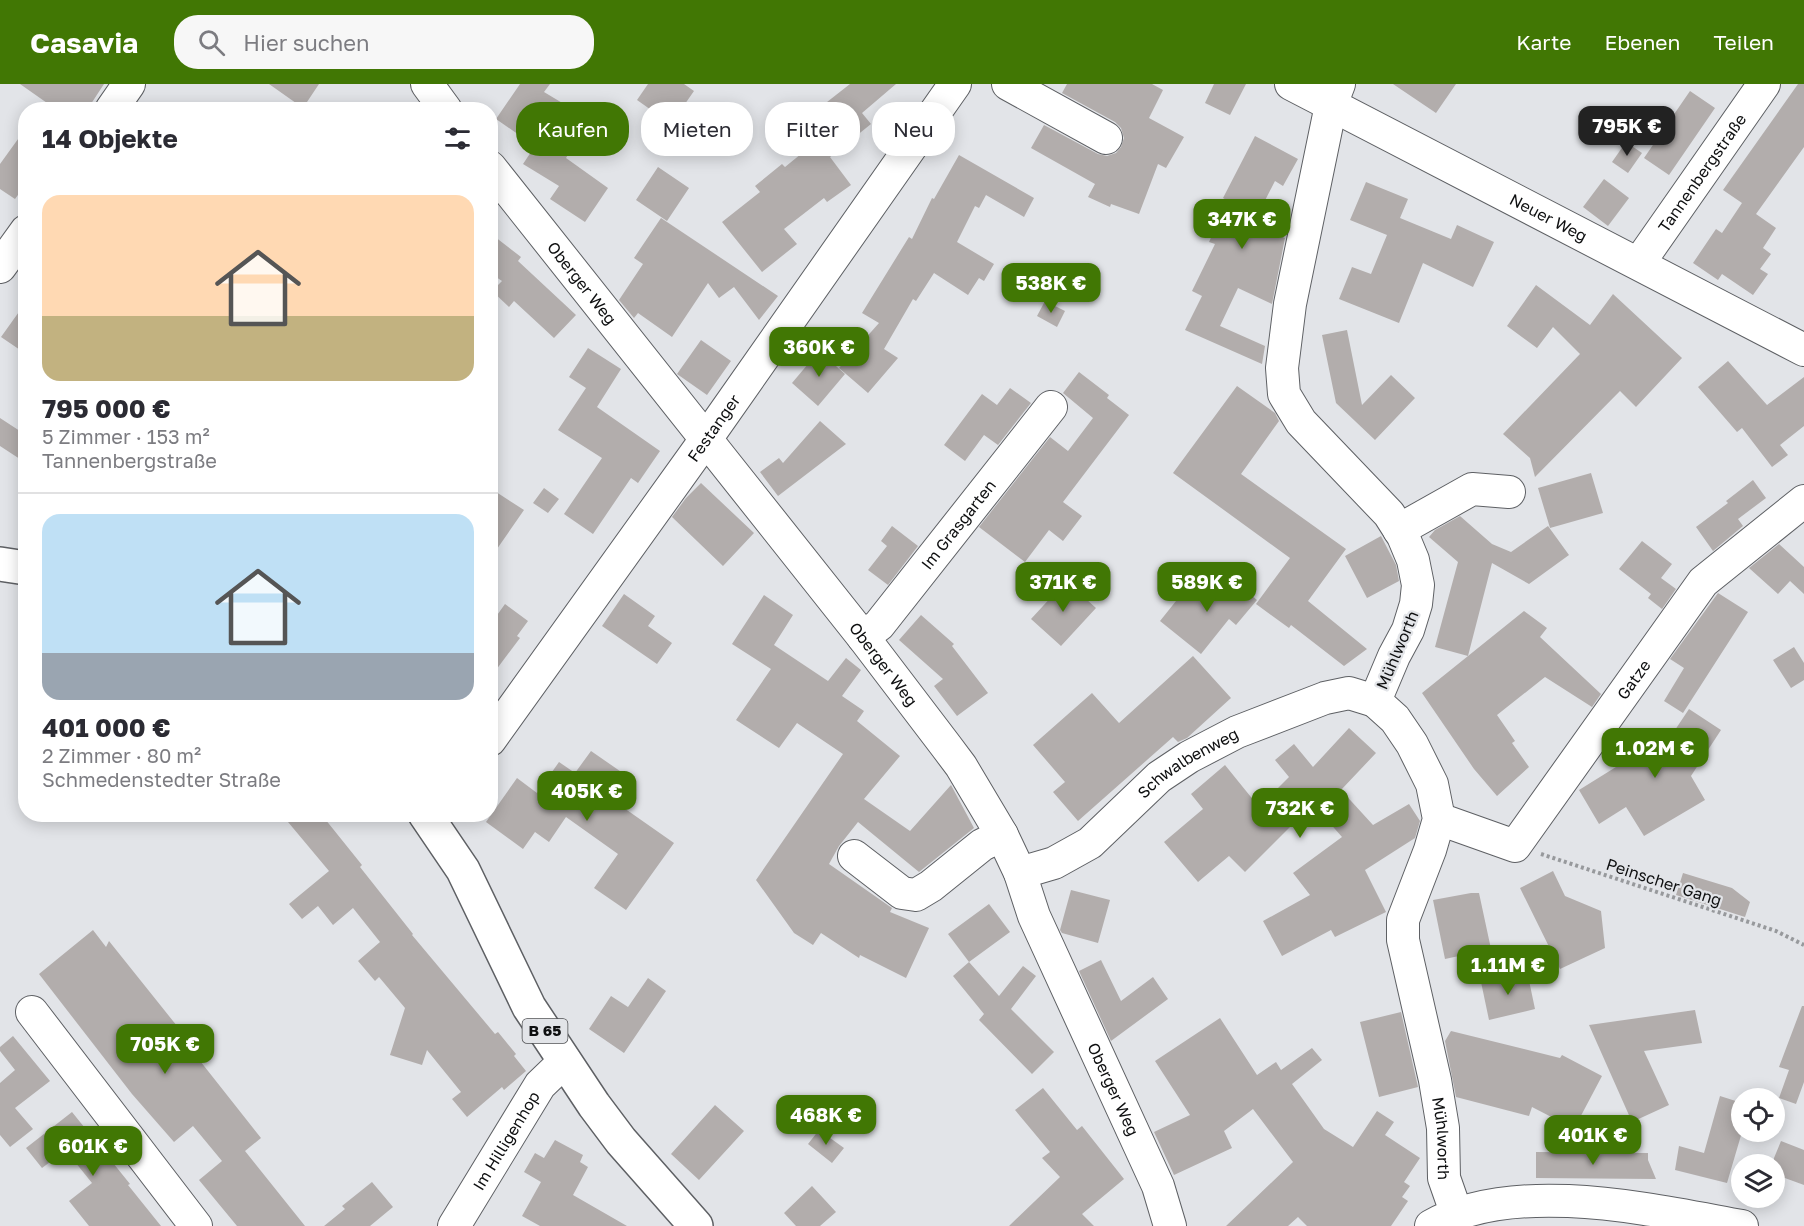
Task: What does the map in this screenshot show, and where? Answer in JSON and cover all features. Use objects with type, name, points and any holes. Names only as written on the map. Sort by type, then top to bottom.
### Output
[{"type":"main road","points":[[0,564],[18,567]]},
{"type":"main road","name":"B 65","points":[[431,822],[463,870],[529,1007],[594,1105],[621,1141],[696,1226]]},
{"type":"street","points":[[117,102],[129,84]]},
{"type":"street","points":[[427,84],[440,102]]},
{"type":"street","name":"Festanger","points":[[498,729],[706,439],[955,84]]},
{"type":"street","points":[[1008,84],[1106,138]]},
{"type":"street","name":"Neuer Weg","points":[[1291,84],[1335,94],[1639,263],[1804,350]]},
{"type":"street","name":"Tannenbergstraße","points":[[1639,263],[1764,84]]},
{"type":"street","name":"Mühlworth","points":[[1335,94],[1290,304],[1282,368],[1284,393],[1301,422],[1389,514],[1413,560],[1418,585],[1416,604],[1408,630],[1375,700],[1395,720],[1412,744],[1432,784],[1439,819],[1430,850],[1403,920],[1403,940],[1443,1128],[1444,1220]]},
{"type":"street","name":"Oberger Weg","points":[[498,184],[706,439],[863,637],[961,766],[1002,835],[1020,873],[1034,916],[1158,1186],[1170,1226]]},
{"type":"street","points":[[0,267],[18,242]]},
{"type":"street","name":"Im Grasgarten","points":[[863,637],[879,625],[1051,407]]},
{"type":"street","points":[[1399,530],[1472,489],[1509,492]]},
{"type":"street","name":"Gatze","points":[[1515,846],[1703,582],[1804,501]]},
{"type":"street","name":"Schwalbenweg","points":[[1020,873],[1054,863],[1090,843],[1159,777],[1189,757],[1238,732],[1325,698],[1349,693],[1375,700]]},
{"type":"street","points":[[1439,819],[1515,846]]},
{"type":"street","points":[[854,856],[902,892],[916,895],[931,886],[982,845],[1002,835]]},
{"type":"street","points":[[32,1012],[196,1226]]},
{"type":"street","name":"Im Hilligenhop","points":[[454,1226],[540,1085],[565,1061]]},
{"type":"street","points":[[1444,1220],[1498,1204],[1558,1202],[1639,1208],[1742,1226]]},
{"type":"path","name":"Peinscher Gang","points":[[1515,846],[1776,931],[1804,945]]},
{"type":"building","points":[[20,84],[104,84],[92,102],[46,102]]},
{"type":"building","points":[[269,84],[319,84],[307,102],[294,102]]},
{"type":"building","points":[[520,84],[550,84],[544,92],[561,102],[516,102],[516,133],[498,120],[498,116]]},
{"type":"building","points":[[648,84],[684,84],[694,91],[686,102],[641,103],[637,100]]},
{"type":"building","points":[[850,84],[896,84],[872,102],[862,113],[871,124],[860,133],[860,102],[827,102]]},
{"type":"building","points":[[1067,84],[1152,84],[1163,90],[1149,118],[1184,137],[1166,168],[1158,164],[1139,214],[1111,204],[1110,207],[1088,197],[1095,184],[1031,148],[1044,125],[1098,154],[1107,156],[1116,153],[1121,147],[1124,138],[1121,128],[1115,122],[1062,93]]},
{"type":"building","points":[[1214,84],[1246,84],[1230,115],[1205,103]]},
{"type":"building","points":[[1393,84],[1456,84],[1436,113]]},
{"type":"building","points":[[1798,84],[1804,84],[1804,147],[1756,214],[1776,228],[1763,248],[1771,254],[1760,269],[1768,274],[1753,295],[1722,274],[1718,280],[1693,263],[1716,229],[1722,233],[1742,203],[1723,190]]},
{"type":"building","points":[[1690,91],[1715,108],[1669,175],[1644,158]]},
{"type":"building","points":[[1255,136],[1298,159],[1283,186],[1275,181],[1253,224],[1285,238],[1272,304],[1238,288],[1220,326],[1265,346],[1262,364],[1185,330],[1202,296],[1192,291],[1215,244],[1209,242],[1228,201],[1223,198]]},
{"type":"building","points":[[18,139],[18,195],[15,199],[0,189],[0,164]]},
{"type":"building","points":[[1626,142],[1642,153],[1628,173],[1612,162]]},
{"type":"building","points":[[959,155],[1034,198],[1024,217],[986,195],[979,208],[975,206],[957,242],[994,264],[984,281],[979,278],[968,295],[934,273],[916,301],[913,299],[884,349],[898,358],[868,393],[839,368],[879,323],[862,313],[909,237],[912,239],[932,198],[934,199]]},
{"type":"building","points":[[528,156],[567,156],[566,158],[608,188],[585,222],[550,199],[559,186],[523,164]]},
{"type":"building","points":[[799,156],[831,156],[851,185],[827,202],[824,198],[784,229],[797,244],[762,272],[722,222],[760,192],[755,186],[782,164],[785,167]]},
{"type":"building","points":[[658,167],[689,188],[667,221],[636,200]]},
{"type":"building","points":[[1604,179],[1629,198],[1608,226],[1583,207]]},
{"type":"building","points":[[1366,182],[1408,199],[1400,218],[1451,239],[1457,225],[1494,242],[1473,287],[1423,263],[1399,323],[1339,299],[1352,267],[1371,274],[1387,235],[1350,220]]},
{"type":"building","points":[[661,218],[778,296],[759,320],[734,287],[719,298],[708,283],[672,337],[638,313],[634,318],[619,300],[643,264],[634,258]]},
{"type":"building","points":[[498,239],[521,257],[518,261],[576,315],[554,338],[514,301],[509,307],[498,297],[498,285],[502,281],[498,278]]},
{"type":"building","points":[[1536,285],[1590,325],[1613,294],[1682,358],[1636,407],[1620,391],[1535,477],[1530,458],[1503,434],[1580,354],[1553,327],[1537,348],[1507,326]]},
{"type":"building","points":[[1045,301],[1065,311],[1057,327],[1037,316]]},
{"type":"building","points":[[18,313],[18,349],[1,337]]},
{"type":"building","points":[[1347,330],[1362,405],[1391,375],[1415,398],[1375,440],[1336,403],[1322,335]]},
{"type":"building","points":[[701,340],[731,361],[707,395],[677,374]]},
{"type":"building","points":[[588,348],[621,369],[597,407],[660,451],[638,483],[631,478],[593,534],[564,514],[602,458],[558,430],[586,388],[569,377]]},
{"type":"building","points":[[819,351],[845,374],[818,406],[792,383]]},
{"type":"building","points":[[1728,361],[1767,405],[1804,377],[1804,426],[1780,445],[1788,455],[1772,467],[1742,428],[1737,432],[1698,387]]},
{"type":"building","points":[[1079,372],[1109,395],[1107,398],[1129,415],[1063,502],[1082,516],[1063,541],[1049,530],[1025,562],[979,527],[1050,437],[1068,451],[1093,418],[1063,393]]},
{"type":"building","points":[[1237,386],[1275,413],[1279,421],[1241,474],[1346,549],[1308,601],[1367,649],[1344,666],[1291,625],[1289,628],[1256,604],[1290,558],[1173,473]]},
{"type":"building","points":[[1010,388],[1031,403],[998,445],[984,435],[965,461],[944,445],[982,394],[997,405]]},
{"type":"building","points":[[0,418],[18,430],[18,458],[0,446]]},
{"type":"building","points":[[820,421],[846,444],[778,496],[760,472],[779,458],[783,463]]},
{"type":"building","points":[[1591,473],[1603,513],[1550,528],[1538,488]]},
{"type":"building","points":[[1753,480],[1766,498],[1738,519],[1743,526],[1713,551],[1696,527],[1728,503],[1726,501]]},
{"type":"building","points":[[701,483],[754,533],[723,566],[672,517]]},
{"type":"building","points":[[544,488],[559,499],[548,513],[533,503]]},
{"type":"building","points":[[498,493],[524,510],[498,547]]},
{"type":"building","points":[[1460,516],[1492,544],[1511,552],[1548,526],[1569,555],[1529,584],[1492,563],[1468,656],[1435,647],[1458,562],[1429,537],[1435,530]]},
{"type":"building","points":[[892,526],[918,546],[888,585],[868,570],[887,546],[881,541]]},
{"type":"building","points":[[1381,536],[1396,565],[1399,581],[1367,598],[1345,556]]},
{"type":"building","points":[[1642,541],[1672,564],[1661,578],[1676,589],[1662,609],[1648,598],[1651,594],[1619,569]]},
{"type":"building","points":[[1779,544],[1804,567],[1804,594],[1790,581],[1778,594],[1749,568]]},
{"type":"building","points":[[1227,575],[1257,600],[1236,625],[1229,619],[1201,654],[1160,621],[1188,586],[1206,601]]},
{"type":"building","points":[[1066,581],[1096,608],[1061,646],[1031,619]]},
{"type":"building","points":[[1718,593],[1748,612],[1683,713],[1664,701],[1684,668],[1670,659]]},
{"type":"building","points":[[624,594],[655,616],[648,626],[672,643],[657,664],[602,626]]},
{"type":"building","points":[[764,595],[793,615],[774,645],[828,681],[846,658],[861,670],[842,696],[864,711],[857,721],[900,756],[864,799],[910,831],[951,785],[974,828],[919,872],[858,822],[839,846],[829,864],[892,908],[890,912],[929,928],[906,978],[860,955],[859,958],[821,933],[813,945],[794,933],[756,880],[843,754],[797,723],[779,748],[736,720],[771,669],[732,644]]},
{"type":"building","points":[[505,604],[528,621],[517,636],[520,638],[498,667],[498,614]]},
{"type":"building","points":[[1524,611],[1547,628],[1540,637],[1601,694],[1592,707],[1545,677],[1497,715],[1515,741],[1512,743],[1529,767],[1497,796],[1474,769],[1422,693]]},
{"type":"building","points":[[921,615],[954,644],[952,646],[988,693],[957,716],[934,686],[943,679],[899,640]]},
{"type":"building","points":[[1794,647],[1804,663],[1804,680],[1791,688],[1773,660]]},
{"type":"building","points":[[1193,656],[1231,698],[1187,738],[1178,742],[1173,737],[1078,821],[1053,792],[1065,782],[1033,745],[1092,693],[1119,723]]},
{"type":"building","points":[[1689,709],[1721,730],[1691,776],[1705,800],[1644,836],[1626,807],[1599,824],[1579,790],[1653,744],[1661,751]]},
{"type":"building","points":[[1349,728],[1376,753],[1341,790],[1373,825],[1409,804],[1420,821],[1415,838],[1365,870],[1386,912],[1335,937],[1331,930],[1282,956],[1263,921],[1310,895],[1293,873],[1342,837],[1313,804],[1245,872],[1229,856],[1198,882],[1164,842],[1203,809],[1191,794],[1225,765],[1259,807],[1289,777],[1275,760],[1294,744],[1313,767]]},
{"type":"building","points":[[591,751],[630,778],[614,801],[674,843],[626,910],[594,888],[618,854],[566,817],[549,842],[535,832],[523,849],[486,822],[498,822],[498,805],[517,778],[537,793],[559,762],[575,773]]},
{"type":"building","points":[[288,822],[327,822],[362,865],[360,867],[412,935],[495,1034],[498,1032],[526,1071],[504,1090],[502,1087],[467,1117],[452,1099],[461,1092],[427,1050],[422,1065],[390,1055],[405,1008],[379,977],[375,981],[358,961],[380,942],[353,908],[333,925],[318,906],[302,919],[289,904],[329,871]]},
{"type":"building","points":[[1553,871],[1565,896],[1601,911],[1605,948],[1560,969],[1520,888]]},
{"type":"building","points":[[1683,873],[1732,888],[1750,902],[1745,917],[1676,895]]},
{"type":"building","points":[[1071,890],[1110,900],[1098,943],[1062,933],[1060,930]]},
{"type":"building","points":[[1479,893],[1491,949],[1445,959],[1433,900]]},
{"type":"building","points":[[989,904],[1010,932],[969,962],[948,934]]},
{"type":"building","points":[[93,930],[106,947],[109,941],[181,1031],[178,1033],[261,1138],[245,1151],[305,1226],[237,1226],[199,1180],[222,1161],[193,1126],[174,1142],[132,1094],[39,974]]},
{"type":"building","points":[[1101,960],[1121,1001],[1153,977],[1168,999],[1111,1041],[1079,971]]},
{"type":"building","points":[[969,962],[999,996],[1023,966],[1036,976],[1011,1009],[1054,1052],[1032,1074],[979,1020],[984,1014],[953,976]]},
{"type":"building","points":[[1527,971],[1535,1009],[1489,1020],[1481,982]]},
{"type":"building","points":[[648,978],[666,991],[624,1053],[589,1029],[611,996],[628,1007]]},
{"type":"building","points":[[1802,1006],[1804,1006],[1804,1082],[1796,1104],[1785,1100],[1785,1088],[1783,1088],[1789,1070],[1779,1067]]},
{"type":"building","points":[[1695,1010],[1702,1043],[1644,1051],[1669,1105],[1632,1122],[1589,1025]]},
{"type":"building","points":[[1401,1012],[1418,1087],[1379,1097],[1360,1022]]},
{"type":"building","points":[[1220,1018],[1257,1075],[1276,1062],[1281,1070],[1312,1048],[1322,1060],[1292,1084],[1324,1129],[1353,1147],[1377,1111],[1394,1122],[1385,1135],[1420,1158],[1404,1182],[1410,1186],[1402,1197],[1408,1201],[1391,1226],[1307,1226],[1298,1217],[1288,1226],[1226,1226],[1293,1162],[1253,1109],[1224,1131],[1232,1148],[1174,1175],[1154,1132],[1190,1115],[1155,1061]]},
{"type":"building","points":[[1451,1031],[1560,1058],[1562,1055],[1602,1076],[1575,1127],[1532,1107],[1529,1116],[1456,1097],[1445,1041]]},
{"type":"building","points":[[13,1036],[50,1081],[15,1108],[33,1129],[10,1147],[0,1135],[0,1083],[15,1070],[0,1051],[0,1047]]},
{"type":"building","points":[[1043,1088],[1077,1130],[1082,1126],[1124,1179],[1082,1214],[1094,1226],[1009,1226],[1060,1177],[1042,1158],[1050,1152],[1015,1110]]},
{"type":"building","points":[[1720,1096],[1731,1100],[1731,1142],[1739,1142],[1736,1154],[1731,1154],[1731,1169],[1727,1183],[1675,1170],[1679,1146],[1704,1153]]},
{"type":"building","points":[[715,1105],[744,1131],[699,1180],[671,1154]]},
{"type":"building","points":[[72,1112],[161,1226],[89,1226],[69,1201],[92,1183],[66,1150],[42,1168],[26,1148]]},
{"type":"building","points":[[819,1130],[844,1148],[832,1163],[808,1144]]},
{"type":"building","points":[[555,1140],[583,1155],[580,1162],[588,1167],[573,1195],[627,1226],[540,1226],[522,1216],[541,1182],[524,1172],[535,1153],[544,1158]]},
{"type":"building","points":[[1781,1142],[1804,1150],[1804,1185],[1785,1178],[1785,1154],[1776,1154]]},
{"type":"building","points":[[1536,1152],[1648,1153],[1648,1160],[1656,1179],[1536,1178]]},
{"type":"building","points":[[372,1182],[393,1207],[370,1226],[324,1226],[345,1209],[342,1206]]},
{"type":"building","points":[[812,1186],[836,1212],[820,1226],[796,1226],[784,1213]]}]
